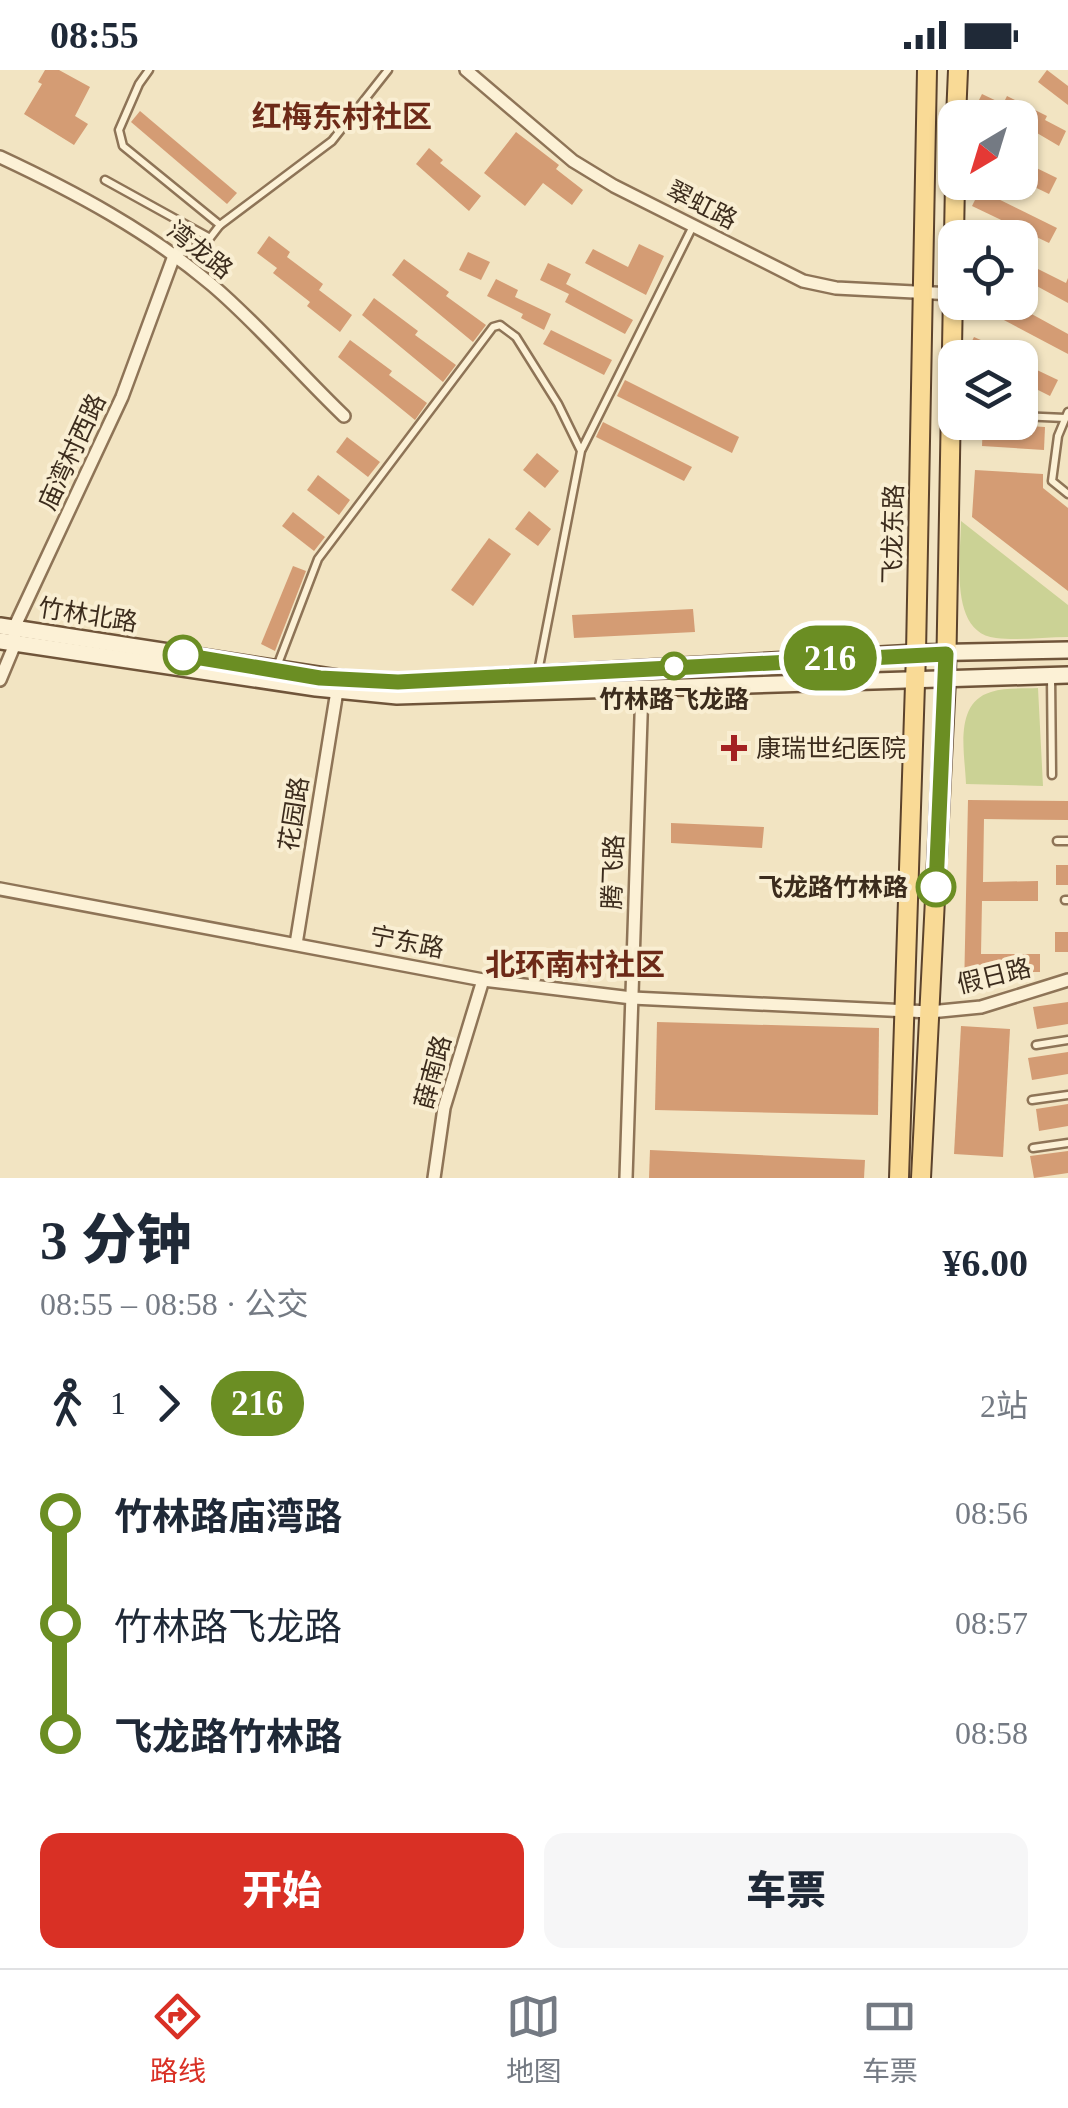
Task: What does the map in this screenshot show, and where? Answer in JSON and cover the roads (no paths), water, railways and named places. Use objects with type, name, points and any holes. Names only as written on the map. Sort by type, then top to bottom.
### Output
[{"type":"main road","name":"飞龙东路","points":[[900,1178],[916,653],[927,70]]},
{"type":"main road","points":[[957,100],[958,70]]},
{"type":"main road","points":[[921,1178],[946,680],[952,440]]},
{"type":"main road","name":"竹林北路","points":[[7,635],[320,678],[398,682],[916,653],[1068,650]]},
{"type":"main road","name":"竹林北路","points":[[7,635],[337,690],[398,696],[1068,675]]},
{"type":"street","name":"翠虹路","points":[[466,70],[574,162],[803,281],[836,288],[938,293]]},
{"type":"street","name":"湾龙路","points":[[0,157],[116,216],[174,256],[212,286],[344,416]]},
{"type":"street","name":"庙湾村西路","points":[[0,680],[7,635],[116,412],[174,256],[186,244]]},
{"type":"street","name":"腾飞路","points":[[626,1178],[642,687]]},
{"type":"street","name":"花园路","points":[[296,944],[337,690]]},
{"type":"street","name":"宁东路","points":[[0,890],[483,980],[632,998],[930,1012]]},
{"type":"street","name":"薛南路","points":[[434,1178],[444,1108],[483,980]]},
{"type":"street","name":"假日路","points":[[930,1012],[982,1006],[1068,980]]},
{"type":"lane","points":[[150,70],[139,84],[119,130],[123,146],[220,224]]},
{"type":"lane","points":[[105,180],[210,238],[220,224],[332,142],[388,70]]},
{"type":"lane","points":[[538,674],[582,450],[693,226]]},
{"type":"lane","points":[[275,670],[318,559],[492,327],[500,326],[516,337],[582,450]]},
{"type":"lane","points":[[1038,416],[1066,415],[1053,456],[1052,481],[1068,494]]},
{"type":"lane","points":[[1051,676],[1052,775]]},
{"type":"lane","points":[[1057,841],[1068,842]]},
{"type":"lane","points":[[1036,1045],[1068,1040]]},
{"type":"lane","points":[[1032,1100],[1068,1095]]},
{"type":"lane","points":[[1033,1148],[1068,1143]]},
{"type":"place","name":"竹林路飞龙路","points":[[674,666]]},
{"type":"place","name":"康瑞世纪医院","points":[[734,748]]},
{"type":"place","name":"飞龙路竹林路","points":[[936,887]]},
{"type":"district","name":"红梅东村社区","points":[[342,116]]},
{"type":"district","name":"北环南村社区","points":[[575,964]]}]
